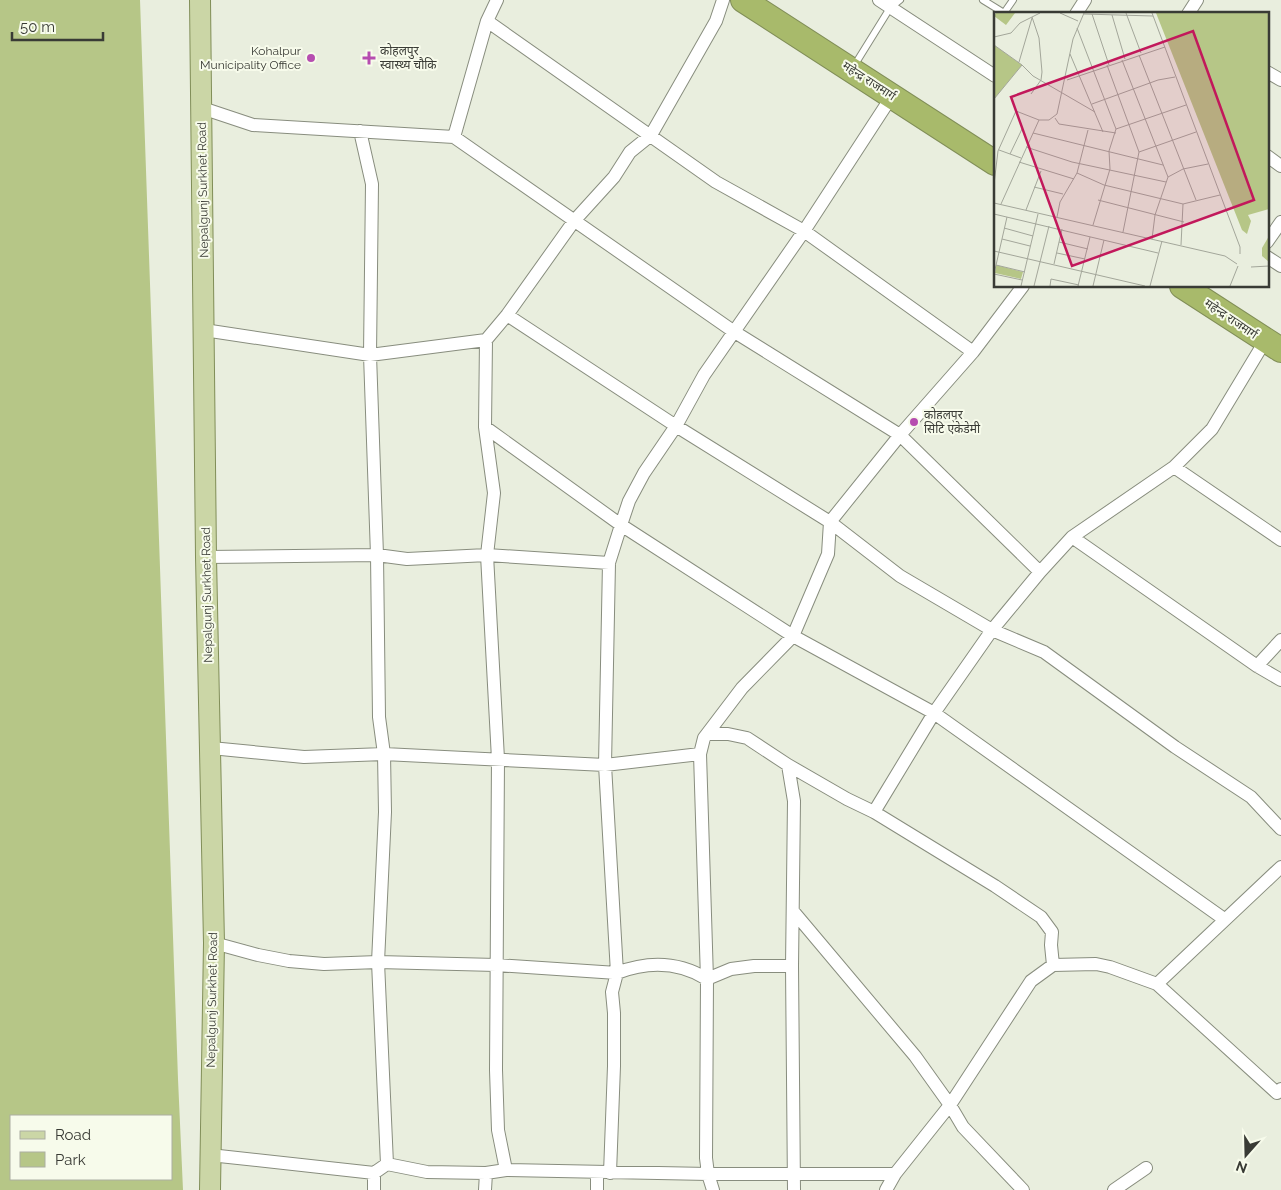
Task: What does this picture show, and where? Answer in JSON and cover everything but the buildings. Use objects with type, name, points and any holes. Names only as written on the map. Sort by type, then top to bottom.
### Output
[{"type":"highway","name":"महेन्द्र राजमार्ग","points":[[743,0],[994,162]]},
{"type":"highway","name":"महेन्द्र राजमार्ग","points":[[1185,288],[1273,346]]},
{"type":"main road","name":"Nepalgunj Surkhet Road","points":[[200,0],[206,557],[214,943],[210,1190]]},
{"type":"street","points":[[454,138],[487,21],[498,0]]},
{"type":"street","points":[[506,1170],[498,1130],[496,1070],[498,759],[487,555],[494,493],[484,426],[486,340],[574,221],[614,177],[630,152],[651,135],[716,21],[722,0]]},
{"type":"street","points":[[879,0],[894,3],[994,75]]},
{"type":"street","points":[[1077,12],[1085,0]]},
{"type":"street","points":[[1189,12],[1197,0]]},
{"type":"street","points":[[487,21],[716,182],[804,230],[973,352]]},
{"type":"street","points":[[1268,73],[1281,80]]},
{"type":"street","points":[[597,1190],[604,1173],[614,1066],[612,992],[617,974],[605,765],[609,563],[620,524],[629,501],[644,473],[676,426],[704,375],[804,230],[892,96]]},
{"type":"street","points":[[202,108],[253,125],[454,138],[733,331],[900,435],[1040,572]]},
{"type":"street","points":[[360,132],[372,184],[370,355],[377,555],[379,718],[384,754],[385,812],[378,962],[387,1164]]},
{"type":"street","points":[[1268,157],[1281,166]]},
{"type":"street","points":[[1268,241],[1281,222]]},
{"type":"street","points":[[1268,258],[1281,266]]},
{"type":"street","points":[[713,1190],[706,1158],[707,979],[700,754],[704,738],[742,688],[793,636],[828,554],[830,522],[900,435],[973,352],[1021,288]]},
{"type":"street","points":[[506,315],[676,426],[830,522],[900,576],[992,630],[1044,652],[1175,747],[1251,797],[1281,829]]},
{"type":"street","points":[[204,330],[370,355],[486,340]]},
{"type":"street","points":[[874,812],[934,713],[992,630],[1040,572],[1072,538],[1174,468],[1212,429],[1273,346]]},
{"type":"street","points":[[484,426],[620,524],[793,636],[934,713],[1224,919]]},
{"type":"street","points":[[1174,468],[1281,540]]},
{"type":"street","points":[[1072,538],[1257,666],[1281,680]]},
{"type":"street","points":[[206,557],[377,555],[408,560],[487,555],[609,563]]},
{"type":"street","points":[[1257,666],[1281,640]]},
{"type":"street","points":[[708,734],[728,734],[747,738],[788,765],[847,799],[874,812],[995,886],[1041,917],[1052,932],[1053,964]]},
{"type":"street","points":[[211,748],[304,757],[384,754],[605,765],[700,754]]},
{"type":"street","points":[[788,765],[794,801],[792,966],[794,1020],[794,1190]]},
{"type":"street","points":[[1157,984],[1281,867]]},
{"type":"street","points":[[793,911],[915,1056],[950,1105],[963,1127],[1023,1190]]},
{"type":"street","points":[[214,943],[289,961],[324,964],[378,962],[496,965],[617,974],[634,967],[653,965],[674,966],[694,971],[707,979]]},
{"type":"street","points":[[886,1190],[895,1174],[950,1105],[1031,982],[1053,964],[1096,964],[1157,984],[1277,1092],[1281,1089]]},
{"type":"street","points":[[707,979],[731,969],[754,966],[792,966]]},
{"type":"street","points":[[210,1155],[374,1173],[387,1164],[426,1172],[486,1173],[506,1170],[604,1173],[895,1174]]},
{"type":"street","points":[[1114,1190],[1146,1168]]},
{"type":"street","points":[[374,1173],[374,1190]]},
{"type":"street","points":[[485,1190],[486,1173]]},
{"type":"lane","points":[[984,0],[1001,12]]},
{"type":"lane","points":[[1005,12],[1013,0]]},
{"type":"lane","points":[[852,70],[894,3]]},
{"type":"green space","points":[[0,0],[140,0],[183,1190],[0,1190]]},
{"type":"place","name":"Kohalpur Municipality Office","points":[[311,58]]},
{"type":"place","name":"कोहलपुर स्वास्थ्य चौकि","points":[[369,58]]},
{"type":"place","name":"कोहलपुर सिटि एकेडेमी","points":[[914,422]]}]
